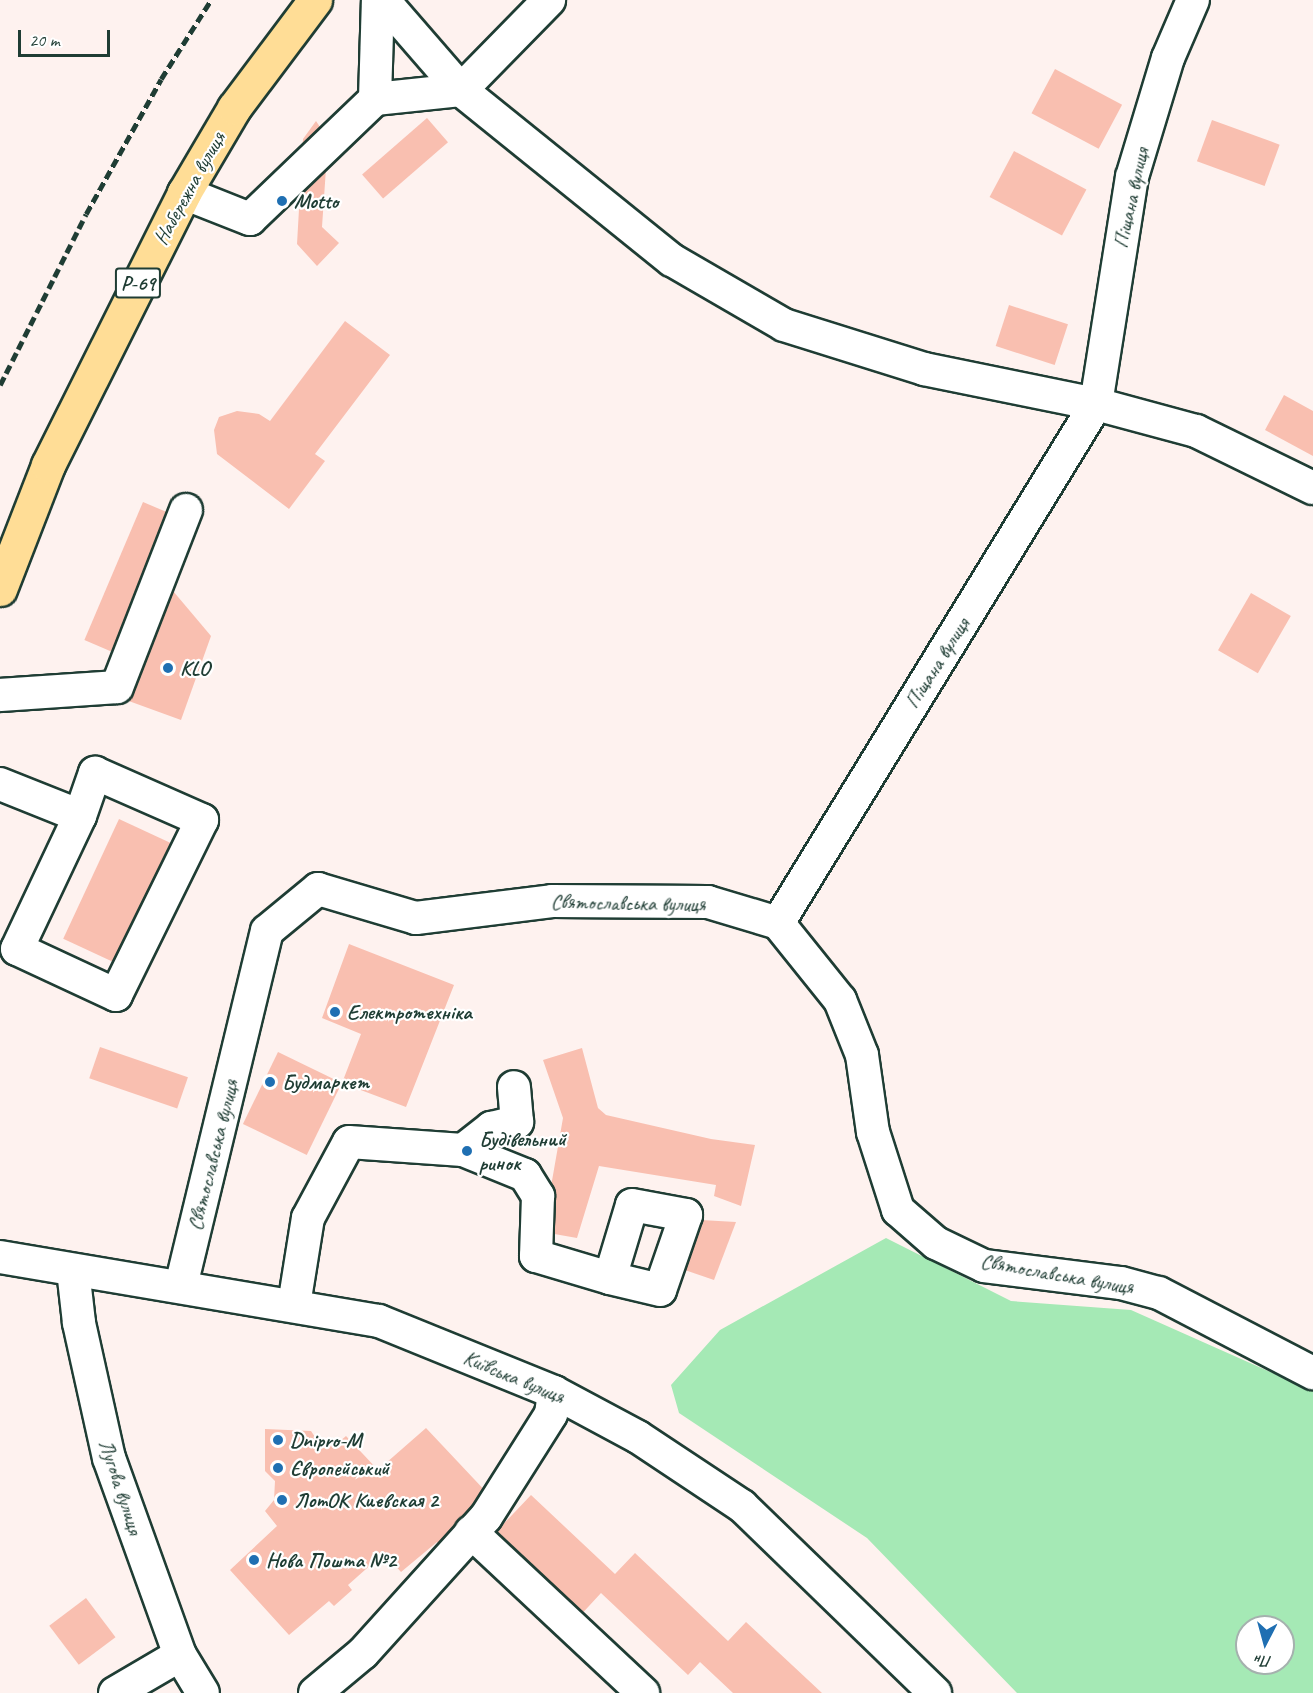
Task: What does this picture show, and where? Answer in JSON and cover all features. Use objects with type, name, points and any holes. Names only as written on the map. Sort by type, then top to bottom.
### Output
[{"type":"main road","name":"Набережна вулиця","points":[[0,589],[48,465],[184,194],[234,108],[315,0]]},
{"type":"street","points":[[375,99],[378,0]]},
{"type":"street","points":[[383,0],[461,90],[672,260],[784,325],[924,369],[1096,404],[1196,431],[1313,488]]},
{"type":"street","points":[[184,194],[250,219],[375,99],[461,90],[549,0]]},
{"type":"street","name":"Піщана вулиця","points":[[778,923],[1096,404],[1132,177],[1168,58],[1193,0]]},
{"type":"street","points":[[0,694],[117,687],[186,510]]},
{"type":"street","points":[[94,773],[202,820],[116,995],[17,949],[80,816],[94,773]]},
{"type":"street","points":[[0,783],[80,816]]},
{"type":"street","name":"Святославська вулиця","points":[[181,1286],[267,931],[318,889],[416,918],[552,901],[697,902],[778,923],[840,1000],[862,1055],[873,1132],[894,1200],[898,1210],[936,1243],[984,1266],[1121,1283],[1159,1293],[1313,1373]]},
{"type":"street","points":[[463,1150],[491,1128],[517,1122],[514,1087]]},
{"type":"street","points":[[294,1305],[308,1218],[349,1142],[463,1150],[525,1175],[538,1197],[536,1256],[610,1278]]},
{"type":"street","name":"Київська вулиця","points":[[0,1257],[379,1321],[554,1392],[638,1437],[742,1506],[935,1693]]},
{"type":"street","name":"Лугова вулиця","points":[[73,1270],[79,1323],[109,1458],[180,1655],[203,1693]]},
{"type":"street","points":[[315,1693],[363,1653],[486,1517],[551,1414],[554,1392]]},
{"type":"street","points":[[471,1532],[643,1693]]},
{"type":"street","points":[[115,1693],[180,1655]]},
{"type":"green space","points":[[886,1238],[1011,1301],[1131,1310],[1313,1391],[1313,1693],[1017,1693],[867,1538],[679,1413],[671,1385],[720,1330]]},
{"type":"building","points":[[1055,69],[1122,105],[1099,149],[1032,113]]},
{"type":"building","points":[[427,118],[448,142],[383,199],[362,174]]},
{"type":"building","points":[[1212,120],[1280,145],[1265,186],[1197,161]]},
{"type":"building","points":[[316,121],[328,139],[322,227],[339,243],[317,266],[297,244],[303,139]]},
{"type":"building","points":[[1014,151],[1086,189],[1062,235],[990,197]]},
{"type":"building","points":[[1009,305],[1068,324],[1055,365],[996,346]]},
{"type":"building","points":[[345,321],[390,355],[315,454],[325,461],[289,509],[217,454],[214,430],[219,417],[237,411],[259,414],[270,421]]},
{"type":"building","points":[[1284,395],[1313,411],[1313,456],[1265,430]]},
{"type":"building","points":[[143,502],[178,517],[119,655],[84,640]]},
{"type":"building","name":"KLO","points":[[168,585],[211,636],[181,720],[126,700]]},
{"type":"building","points":[[1251,593],[1291,616],[1258,673],[1218,650]]},
{"type":"building","points":[[119,819],[173,844],[118,964],[63,939]]},
{"type":"building","points":[[349,944],[454,985],[406,1107],[342,1083],[361,1034],[322,1018]]},
{"type":"building","points":[[100,1047],[188,1077],[177,1108],[89,1078]]},
{"type":"building","points":[[582,1048],[598,1108],[606,1115],[711,1139],[755,1145],[741,1206],[714,1196],[716,1185],[599,1166],[577,1238],[543,1232],[563,1118],[543,1060]]},
{"type":"building","points":[[278,1052],[342,1083],[307,1155],[243,1124]]},
{"type":"building","points":[[701,1220],[736,1222],[714,1280],[676,1267],[686,1234]]},
{"type":"building","points":[[426,1428],[490,1496],[455,1525],[460,1531],[441,1547],[437,1542],[401,1572],[384,1553],[348,1585],[352,1590],[334,1606],[329,1601],[289,1635],[230,1570],[277,1526],[265,1511],[274,1500],[275,1481],[265,1471],[265,1429],[311,1431],[317,1440],[339,1442],[346,1436],[378,1470]]},
{"type":"building","points":[[531,1495],[615,1574],[635,1553],[728,1641],[746,1622],[822,1693],[733,1693],[700,1662],[688,1675],[601,1593],[577,1619],[491,1537]]},
{"type":"building","points":[[86,1598],[115,1637],[79,1665],[49,1626]]},
{"type":"railway","points":[[0,385],[86,214],[161,79],[211,0]]},
{"type":"place","name":"Motto","points":[[282,201]]},
{"type":"place","name":"KLO","points":[[168,668]]},
{"type":"place","name":"Електротехніка","points":[[335,1012]]},
{"type":"place","name":"Будмаркет","points":[[270,1082]]},
{"type":"place","name":"Будівельний ринок","points":[[467,1151]]},
{"type":"place","name":"Dnipro-M","points":[[278,1440]]},
{"type":"place","name":"Європейський","points":[[278,1468]]},
{"type":"place","name":"ЛотОК Киевская 2","points":[[282,1500]]},
{"type":"place","name":"Нова Пошта №2","points":[[254,1560]]}]
